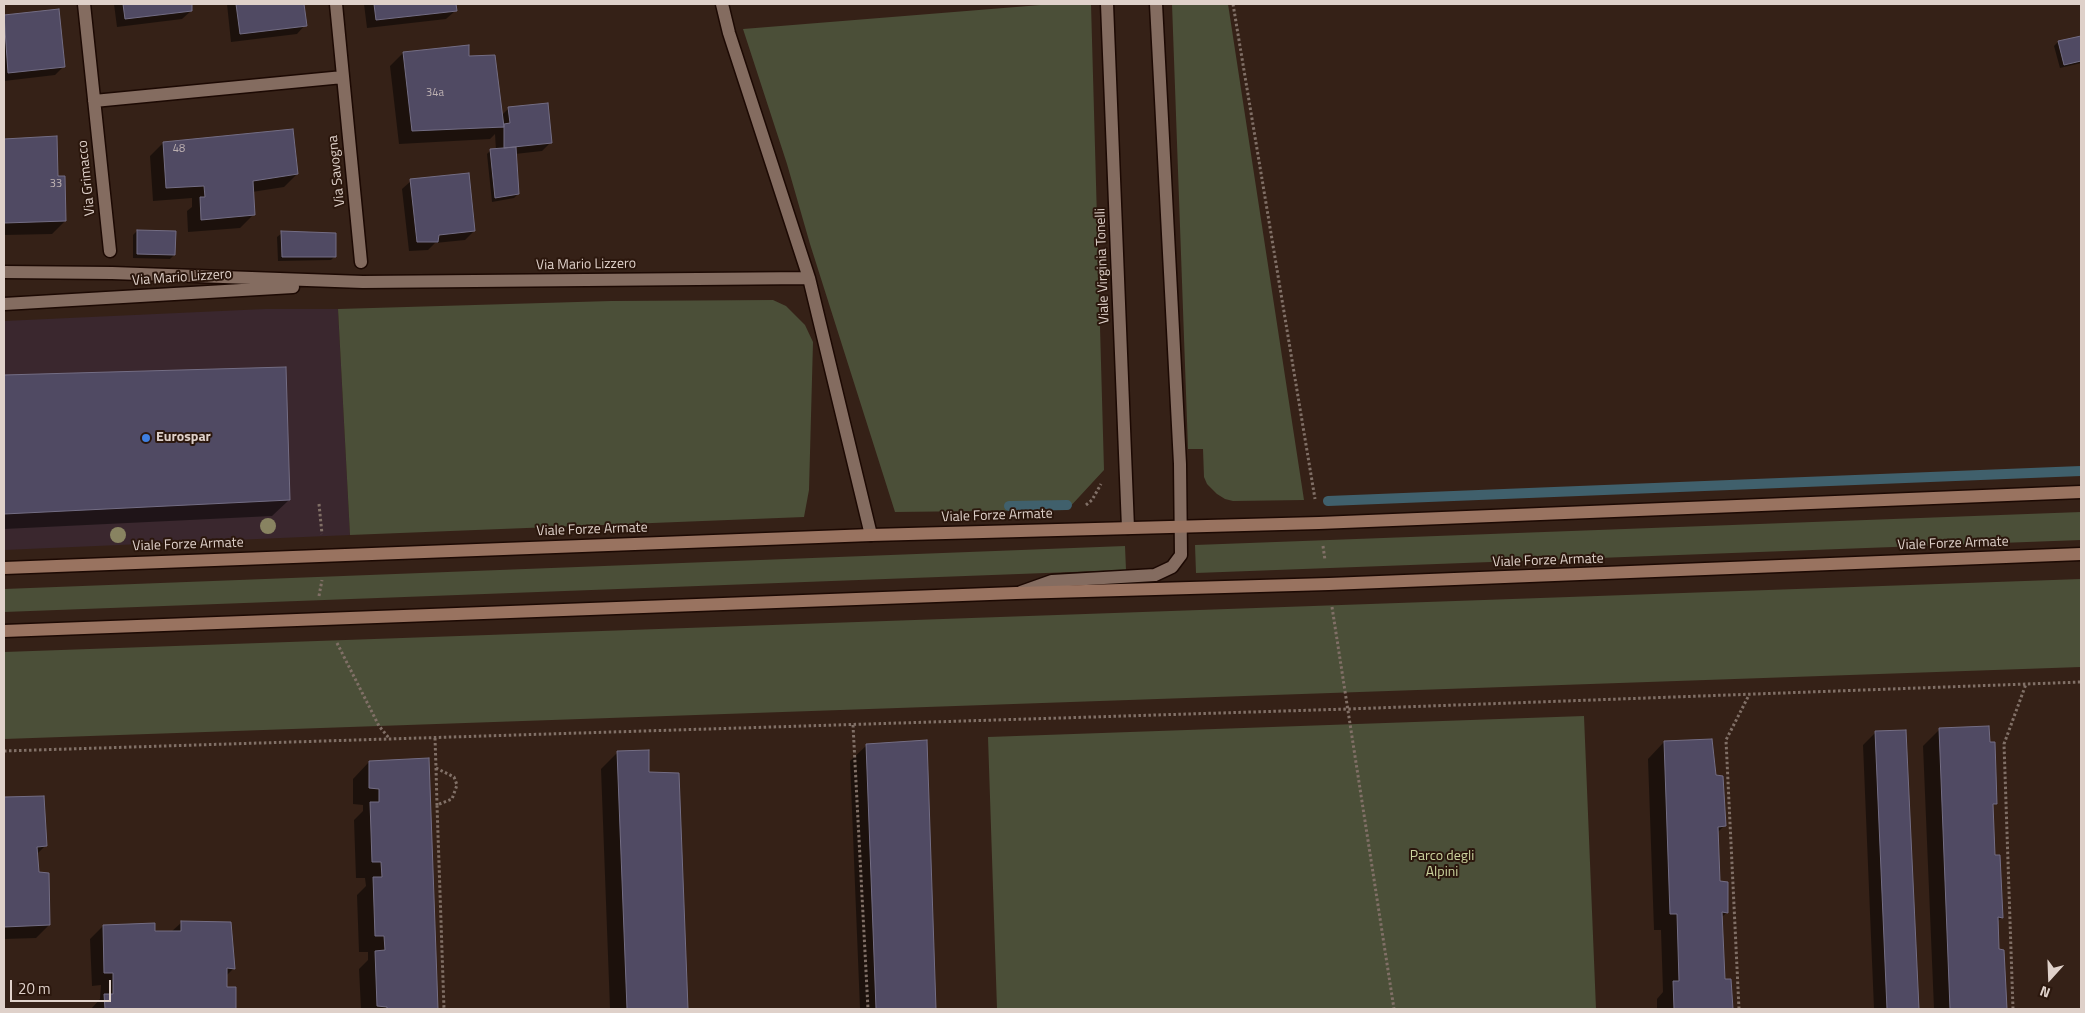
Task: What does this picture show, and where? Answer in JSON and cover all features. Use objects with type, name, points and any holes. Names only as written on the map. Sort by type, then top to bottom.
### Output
[{"type":"street","name":"Via Grimacco","points":[[84,4],[110,251]]},
{"type":"street","name":"Via Savogna","points":[[336,4],[361,262]]},
{"type":"street","points":[[722,4],[729,33],[809,278],[871,534]]},
{"type":"street","name":"Viale Virginia Tonelli","points":[[1108,4],[1128,528]]},
{"type":"street","points":[[1156,4],[1182,526]]},
{"type":"street","points":[[94,101],[343,77]]},
{"type":"street","name":"Via Mario Lizzero","points":[[4,272],[112,273],[363,282],[809,278]]},
{"type":"street","name":"Via Mario Lizzero","points":[[4,304],[363,282]]},
{"type":"street","name":"Viale Forze Armate","points":[[4,568],[871,534],[1128,528],[2081,492]]},
{"type":"street","name":"Viale Forze Armate","points":[[1016,593],[1052,581],[1143,578],[1164,573],[1172,567],[1181,555],[1182,526]]},
{"type":"street","name":"Viale Forze Armate","points":[[4,631],[1016,593],[1328,584],[2081,554]]},
{"type":"path","points":[[1233,4],[1316,502]]},
{"type":"path","points":[[319,504],[323,539]]},
{"type":"path","points":[[1322,540],[1326,568]]},
{"type":"path","points":[[319,600],[322,577]]},
{"type":"path","points":[[1331,599],[1394,1009]]},
{"type":"path","points":[[335,640],[354,673],[379,726],[389,739]]},
{"type":"path","points":[[4,751],[1348,709],[2081,682]]},
{"type":"path","points":[[2013,1009],[2004,744],[2026,684]]},
{"type":"path","points":[[1740,1009],[1726,740],[1749,695]]},
{"type":"path","points":[[853,725],[868,1009]]},
{"type":"path","points":[[434,738],[444,1009]]},
{"type":"path","points":[[436,768],[454,777],[457,785],[452,799],[436,804]]},
{"type":"shaded area","points":[[265,309],[338,309],[350,535],[4,550],[4,321]]},
{"type":"green space","points":[[1053,4],[1091,4],[1104,470],[1067,510],[895,512],[743,29]]},
{"type":"green space","points":[[1172,4],[1228,4],[1304,500],[1233,501],[1225,499],[1207,484],[1204,477],[1203,449],[1188,449]]},
{"type":"green space","points":[[773,300],[786,306],[805,325],[813,342],[809,490],[804,517],[350,535],[338,309],[611,301]]},
{"type":"green space","points":[[2081,512],[2081,540],[1196,573],[1195,545]]},
{"type":"green space","points":[[1125,546],[1126,570],[4,612],[4,589]]},
{"type":"green space","points":[[2081,579],[2081,667],[4,739],[4,652]]},
{"type":"green space","name":"Parco degli Alpini","points":[[1584,716],[1596,1009],[997,1009],[988,737]]},
{"type":"building","points":[[123,4],[192,4],[192,11],[125,19]]},
{"type":"building","points":[[236,4],[304,4],[307,26],[240,34]]},
{"type":"building","points":[[374,4],[456,4],[457,11],[376,20]]},
{"type":"building","points":[[59,9],[65,67],[8,73],[4,15]]},
{"type":"building","points":[[2081,36],[2081,61],[2064,65],[2058,41]]},
{"type":"building","points":[[469,45],[469,56],[495,55],[504,127],[412,131],[403,52]]},
{"type":"building","points":[[548,103],[552,143],[504,148],[504,124],[510,123],[508,107]]},
{"type":"building","points":[[293,129],[298,174],[253,181],[255,215],[201,220],[200,197],[205,197],[204,186],[166,188],[163,142]]},
{"type":"building","points":[[57,136],[58,176],[65,176],[66,221],[4,223],[4,139]]},
{"type":"building","points":[[516,147],[519,194],[495,198],[490,149]]},
{"type":"building","points":[[469,173],[475,231],[439,235],[438,242],[417,242],[410,179]]},
{"type":"building","points":[[137,230],[176,231],[175,255],[137,254]]},
{"type":"building","points":[[281,231],[336,233],[336,257],[282,257]]},
{"type":"building","name":"Eurospar","points":[[286,367],[290,500],[4,514],[4,375]]},
{"type":"building","points":[[1989,726],[1990,742],[1995,742],[1997,804],[1993,804],[1995,855],[2000,855],[2003,918],[1998,917],[1999,949],[2004,950],[2007,1009],[1950,1009],[1939,728]]},
{"type":"building","points":[[1906,730],[1919,1009],[1887,1009],[1875,731]]},
{"type":"building","points":[[1712,739],[1716,775],[1723,776],[1726,826],[1718,827],[1720,881],[1728,882],[1728,913],[1722,912],[1725,979],[1731,979],[1733,1009],[1674,1009],[1673,981],[1679,981],[1677,914],[1670,914],[1664,741]]},
{"type":"building","points":[[927,740],[936,1009],[876,1009],[866,744]]},
{"type":"building","points":[[649,750],[649,772],[679,773],[688,1009],[627,1009],[617,751]]},
{"type":"building","points":[[429,758],[438,1009],[387,1009],[387,1007],[377,1006],[375,951],[385,950],[384,936],[375,936],[373,877],[382,877],[381,862],[372,862],[370,802],[379,802],[379,789],[369,788],[369,761]]},
{"type":"building","points":[[44,796],[47,846],[37,847],[39,872],[49,873],[50,925],[4,927],[4,797]]},
{"type":"building","points":[[181,921],[231,922],[235,969],[227,968],[227,987],[236,987],[236,1009],[105,1009],[104,994],[113,994],[113,973],[104,973],[103,925],[155,923],[155,931],[181,931]]},
{"type":"waterway","points":[[1328,501],[2081,471]]},
{"type":"waterway","points":[[1009,506],[1067,505]]},
{"type":"place","name":"Eurospar","points":[[146,438]]}]
